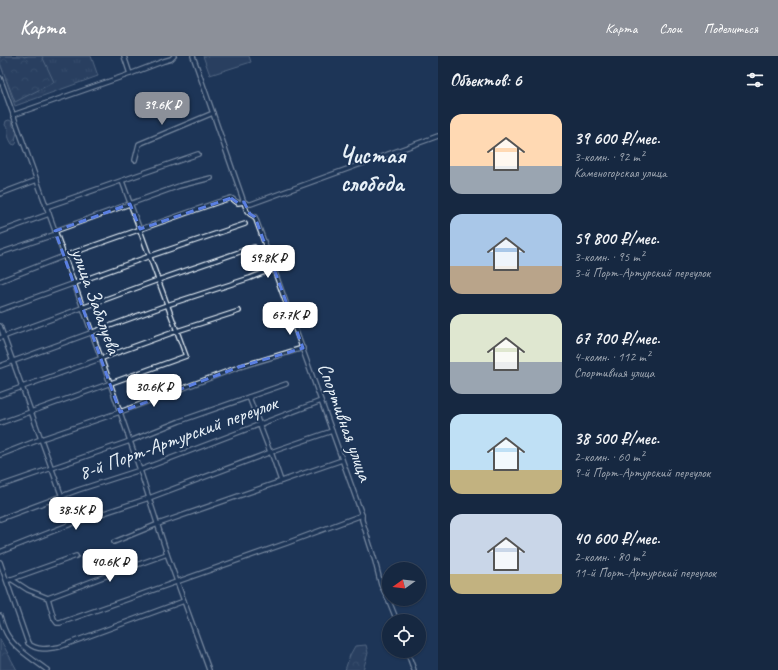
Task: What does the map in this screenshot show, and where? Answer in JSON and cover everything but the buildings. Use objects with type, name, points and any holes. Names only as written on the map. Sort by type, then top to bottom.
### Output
[{"type":"street","points":[[124,56],[130,74]]},
{"type":"street","points":[[13,115],[171,59],[174,56]]},
{"type":"street","name":"Спортивная улица","points":[[193,56],[247,211],[255,217],[303,348],[362,515],[362,520],[381,585],[394,614]]},
{"type":"street","name":"улица Забалуева","points":[[0,78],[110,383],[167,554],[209,670]]},
{"type":"street","points":[[135,160],[139,144],[213,113]]},
{"type":"street","points":[[0,281],[64,256],[218,202],[231,198],[238,203],[244,202],[251,204],[438,136]]},
{"type":"street","points":[[46,207],[198,154]]},
{"type":"street","points":[[0,254],[179,186],[211,178]]},
{"type":"street","points":[[0,194],[37,180]]},
{"type":"street","points":[[0,423],[186,356],[122,181]]},
{"type":"street","points":[[0,232],[49,214]]},
{"type":"street","points":[[0,310],[150,256],[245,224]]},
{"type":"street","points":[[2,338],[158,280],[254,247]]},
{"type":"street","points":[[0,366],[167,305],[280,266]]},
{"type":"street","points":[[0,395],[177,331],[239,311]]},
{"type":"street","points":[[0,326],[2,338],[13,362],[62,497]]},
{"type":"street","points":[[0,455],[239,367],[303,348]]},
{"type":"street","points":[[0,486],[52,469],[180,421],[286,384]]},
{"type":"street","points":[[249,397],[281,481]]},
{"type":"street","name":"8-й Порт-Артурский переулок","points":[[0,519],[78,490],[140,470],[321,400]]},
{"type":"street","points":[[0,552],[71,524],[148,498],[270,452],[332,431]]},
{"type":"street","points":[[114,542],[158,524],[342,460]]},
{"type":"street","points":[[48,598],[54,619],[57,623],[60,623],[294,541],[362,515]]},
{"type":"street","points":[[9,580],[48,598],[167,554]]},
{"type":"street","points":[[9,580],[76,556]]},
{"type":"street","points":[[0,562],[9,580],[28,643],[31,646],[42,649],[59,647],[184,601]]},
{"type":"street","points":[[0,616],[6,632],[12,642],[47,670]]},
{"type":"street","points":[[410,658],[414,670]]},
{"type":"highlighted area","points":[[231,198],[238,203],[244,202],[250,214],[255,217],[303,348],[239,367],[120,412],[55,231],[130,204],[140,229]]},
{"type":"green space","points":[[0,56],[91,56],[98,76],[15,106],[0,63]]},
{"type":"green space","points":[[0,56],[42,56],[54,82],[15,102],[0,63]]},
{"type":"green space","points":[[203,56],[249,56],[251,62],[210,75]]},
{"type":"green space","points":[[9,120],[13,122],[13,126],[17,132],[15,140],[17,142],[15,145],[12,144],[10,140],[8,129],[5,125],[6,121]]},
{"type":"green space","points":[[0,639],[17,670],[0,670]]},
{"type":"green space","points":[[366,645],[368,653],[363,670],[345,670],[355,646]]},
{"type":"district","name":"Чистая слобода","points":[[372,169]]}]
